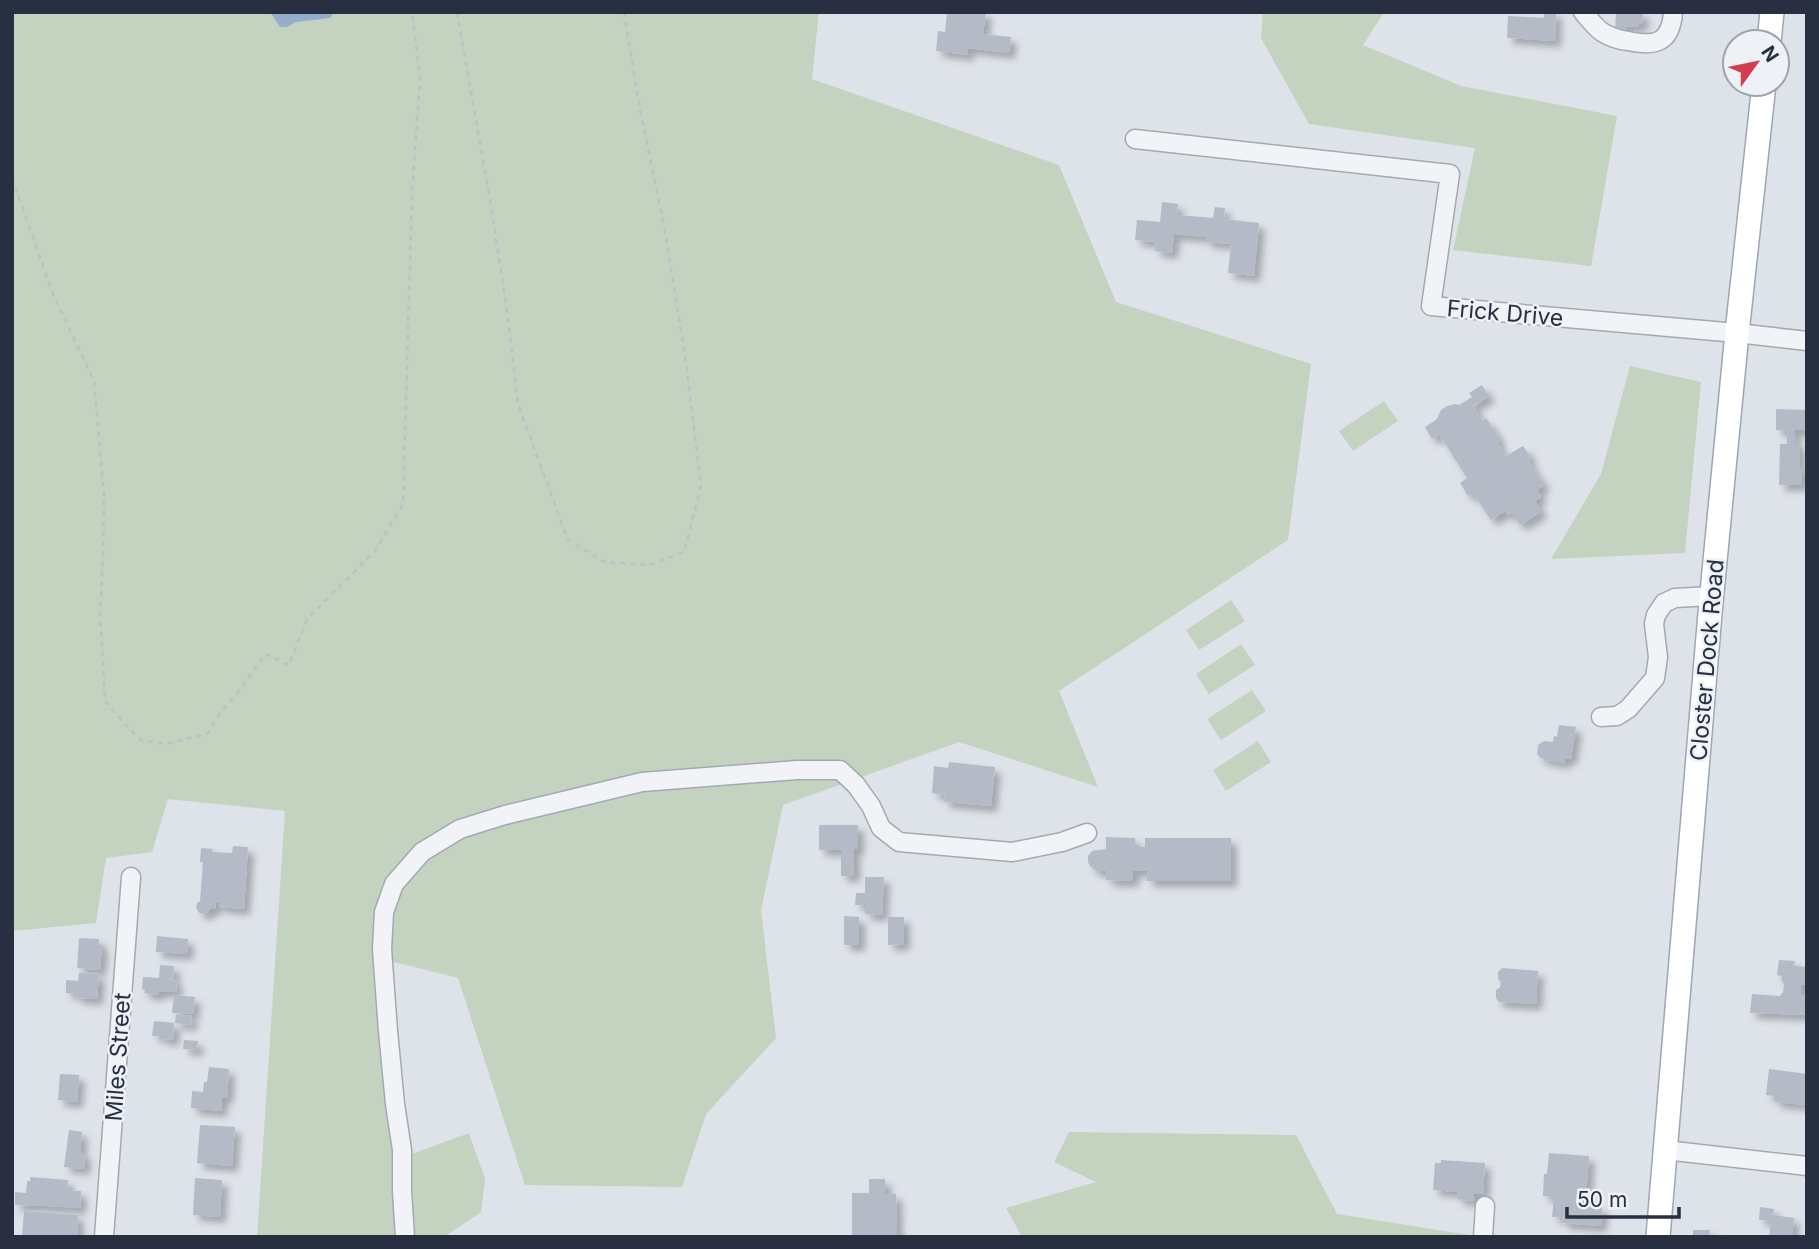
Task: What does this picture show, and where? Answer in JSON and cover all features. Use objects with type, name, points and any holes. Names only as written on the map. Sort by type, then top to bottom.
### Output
[{"type":"main road","name":"Closter Dock Road","points":[[1658,1237],[1712,596],[1762,98]]},
{"type":"street","points":[[1583,12],[1602,32],[1617,39],[1647,45],[1658,43],[1665,37],[1672,27],[1673,12]]},
{"type":"street","name":"Frick Drive","points":[[1135,139],[1450,174],[1431,306],[1737,333]]},
{"type":"street","points":[[1737,333],[1807,341]]},
{"type":"street","points":[[1601,717],[1617,716],[1628,709],[1655,678],[1658,657],[1654,624],[1664,603],[1675,598],[1712,596]]},
{"type":"street","points":[[405,1237],[402,1150],[388,1031],[383,949],[384,912],[394,884],[422,852],[460,829],[505,814],[642,782],[797,770],[840,771],[856,785],[871,806],[881,828],[899,842],[1012,852],[1062,842],[1087,833]]},
{"type":"street","name":"Miles Street","points":[[104,1237],[131,877]]},
{"type":"street","points":[[1665,1150],[1807,1166]]},
{"type":"street","points":[[1483,1237],[1485,1206]]},
{"type":"path","points":[[12,178],[53,294],[94,381],[104,495],[100,612],[105,701],[141,740],[166,744],[207,734],[265,654],[289,665],[307,619],[375,551],[403,504],[412,192],[420,77],[412,12]]},
{"type":"path","points":[[457,12],[492,212],[518,404],[568,540],[605,562],[650,565],[684,552],[701,486],[681,329],[624,12]]},
{"type":"green space","points":[[12,12],[819,12],[812,79],[1059,165],[1116,302],[1311,364],[1288,540],[1059,691],[1098,787],[959,742],[783,805],[761,910],[776,1038],[706,1114],[682,1187],[525,1185],[458,978],[382,959],[399,1159],[469,1133],[485,1179],[481,1212],[444,1237],[257,1237],[285,811],[168,799],[152,852],[106,858],[96,923],[12,931]]},
{"type":"green space","points":[[1263,12],[1384,12],[1363,45],[1461,86],[1617,116],[1591,266],[1453,250],[1475,148],[1309,124],[1261,38]]},
{"type":"green space","points":[[1630,366],[1701,382],[1685,553],[1551,559],[1601,474]]},
{"type":"green space","points":[[1384,401],[1398,421],[1353,451],[1339,431]]},
{"type":"green space","points":[[1231,600],[1245,621],[1199,650],[1186,630]]},
{"type":"green space","points":[[1241,644],[1255,665],[1209,694],[1196,674]]},
{"type":"green space","points":[[1252,690],[1266,711],[1221,740],[1207,719]]},
{"type":"green space","points":[[1258,741],[1271,762],[1226,791],[1213,770]]},
{"type":"green space","points":[[1069,1132],[1296,1135],[1337,1214],[1482,1237],[1022,1237],[1006,1208],[1096,1182],[1054,1162]]},
{"type":"water","points":[[270,12],[334,12],[330,18],[280,27]]},
{"type":"building","points":[[947,12],[986,12],[983,34],[1011,37],[1009,53],[968,48],[968,55],[936,51],[938,31],[945,32]]},
{"type":"building","points":[[1544,12],[1556,12],[1555,41],[1507,38],[1508,16],[1544,18]]},
{"type":"building","points":[[1616,12],[1643,12],[1642,24],[1638,24],[1639,27],[1625,26],[1624,31],[1615,30]]},
{"type":"building","points":[[1162,202],[1178,204],[1177,215],[1213,218],[1215,207],[1225,208],[1224,219],[1259,223],[1254,276],[1228,273],[1231,244],[1206,242],[1207,237],[1174,234],[1172,253],[1155,251],[1156,242],[1135,240],[1137,220],[1160,222]]},
{"type":"building","points":[[1482,385],[1489,396],[1473,406],[1482,421],[1486,418],[1500,440],[1497,442],[1506,456],[1523,446],[1531,458],[1528,460],[1544,485],[1537,490],[1541,497],[1535,501],[1541,512],[1520,525],[1512,513],[1508,515],[1505,511],[1491,520],[1473,493],[1468,496],[1460,483],[1467,478],[1439,434],[1432,439],[1425,427],[1437,419],[1441,410],[1447,406],[1459,405],[1472,397],[1469,393]]},
{"type":"building","points":[[1776,409],[1806,410],[1805,430],[1795,430],[1795,444],[1800,444],[1799,467],[1802,467],[1802,485],[1779,485],[1780,444],[1787,444],[1787,431],[1776,430]]},
{"type":"building","points":[[1559,725],[1576,727],[1571,759],[1565,758],[1564,763],[1542,759],[1537,754],[1538,745],[1544,741],[1553,742],[1554,736],[1557,737]]},
{"type":"building","points":[[949,762],[995,767],[991,806],[944,802],[945,795],[932,793],[934,766],[948,768]]},
{"type":"building","points":[[819,825],[858,825],[858,849],[854,849],[854,876],[841,876],[841,850],[819,850]]},
{"type":"building","points":[[1106,837],[1135,838],[1135,847],[1145,847],[1145,838],[1231,838],[1231,881],[1147,881],[1147,871],[1133,871],[1133,881],[1106,880],[1106,871],[1097,871],[1090,866],[1088,856],[1092,851],[1106,849]]},
{"type":"building","points":[[233,846],[248,847],[244,909],[219,907],[220,903],[216,903],[215,909],[210,909],[206,914],[199,913],[196,907],[200,901],[203,862],[200,862],[201,848],[213,849],[212,852],[232,853]]},
{"type":"building","points":[[865,877],[884,877],[882,915],[865,914],[865,905],[855,905],[856,893],[865,893]]},
{"type":"building","points":[[844,916],[859,917],[859,945],[844,945]]},
{"type":"building","points":[[888,917],[904,917],[904,944],[888,945]]},
{"type":"building","points":[[157,936],[188,939],[187,954],[156,952]]},
{"type":"building","points":[[79,938],[99,939],[99,945],[102,945],[100,970],[77,968]]},
{"type":"building","points":[[1779,960],[1795,961],[1794,966],[1807,967],[1807,984],[1801,985],[1800,995],[1805,995],[1807,1015],[1750,1013],[1752,994],[1780,996],[1783,992],[1782,976],[1777,975]]},
{"type":"building","points":[[160,965],[174,966],[173,978],[163,979],[177,980],[176,992],[159,991],[158,995],[144,993],[143,977],[159,978]]},
{"type":"building","points":[[1502,968],[1538,971],[1536,1004],[1499,1002],[1496,990],[1500,987],[1498,972]]},
{"type":"building","points":[[79,973],[99,974],[97,999],[76,998],[77,994],[66,993],[66,980],[78,981]]},
{"type":"building","points":[[174,995],[195,997],[193,1014],[172,1013]]},
{"type":"building","points":[[176,1015],[192,1016],[191,1025],[175,1023]]},
{"type":"building","points":[[154,1021],[174,1023],[173,1040],[152,1036]]},
{"type":"building","points":[[184,1040],[198,1041],[197,1050],[183,1049]]},
{"type":"building","points":[[209,1067],[229,1069],[227,1098],[222,1097],[221,1111],[191,1108],[192,1091],[203,1092]]},
{"type":"building","points":[[1769,1069],[1807,1074],[1807,1105],[1775,1102],[1775,1096],[1766,1095]]},
{"type":"building","points":[[60,1074],[79,1075],[77,1102],[58,1100]]},
{"type":"building","points":[[200,1125],[235,1127],[232,1166],[197,1163]]},
{"type":"building","points":[[69,1130],[82,1132],[80,1153],[85,1153],[84,1169],[64,1167]]},
{"type":"building","points":[[1549,1153],[1589,1156],[1586,1197],[1583,1196],[1582,1206],[1602,1207],[1601,1226],[1562,1223],[1563,1217],[1552,1217],[1554,1197],[1543,1196]]},
{"type":"building","points":[[1441,1160],[1485,1163],[1483,1194],[1474,1194],[1473,1201],[1457,1199],[1458,1192],[1433,1190],[1435,1163],[1441,1163]]},
{"type":"building","points":[[30,1177],[68,1180],[67,1190],[81,1191],[80,1208],[15,1205],[15,1192],[26,1193]]},
{"type":"building","points":[[195,1178],[222,1180],[220,1217],[193,1215]]},
{"type":"building","points":[[869,1179],[885,1179],[885,1194],[896,1194],[897,1237],[852,1237],[852,1193],[869,1193]]},
{"type":"building","points":[[1760,1207],[1774,1209],[1773,1215],[1794,1218],[1792,1237],[1769,1237],[1771,1221],[1759,1220]]},
{"type":"building","points":[[24,1211],[78,1215],[77,1236],[61,1234],[61,1237],[22,1237]]},
{"type":"building","points":[[1693,1230],[1710,1230],[1709,1237],[1693,1237]]}]
